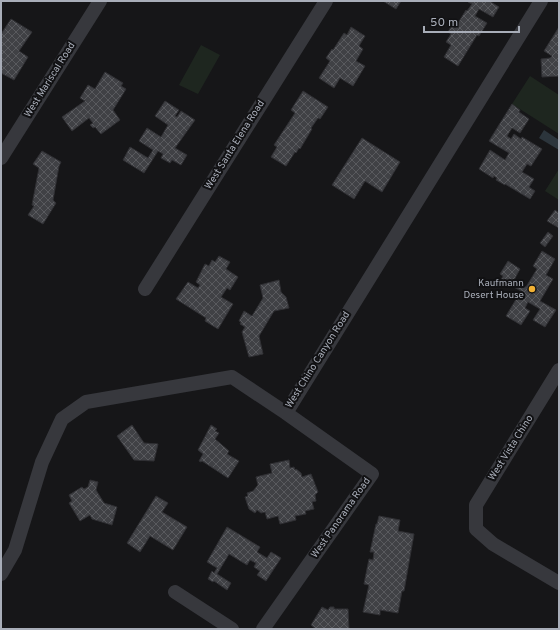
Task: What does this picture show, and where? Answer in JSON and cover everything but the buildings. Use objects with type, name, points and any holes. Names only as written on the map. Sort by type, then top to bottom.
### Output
[{"type":"street","name":"West Mariscal Road","points":[[1,158],[100,1]]},
{"type":"street","name":"West Santa Elena Road","points":[[145,289],[326,1]]},
{"type":"street","name":"West Chino Canyon Road","points":[[1,574],[15,550],[42,462],[62,419],[86,402],[232,377],[286,413],[541,1]]},
{"type":"street","name":"West Vista Chino","points":[[559,370],[476,505],[476,529],[493,544],[559,583]]},
{"type":"street","name":"West Panorama Road","points":[[263,629],[372,474],[286,413]]},
{"type":"street","points":[[175,592],[232,629]]},
{"type":"shaded area","points":[[201,45],[220,55],[198,94],[179,85]]},
{"type":"shaded area","points":[[530,76],[559,95],[559,134],[512,104]]},
{"type":"shaded area","points":[[544,130],[559,140],[559,150],[539,138]]},
{"type":"shaded area","points":[[559,169],[559,200],[545,191]]},
{"type":"place","name":"Kaufmann Desert House","points":[[532,289]]}]
